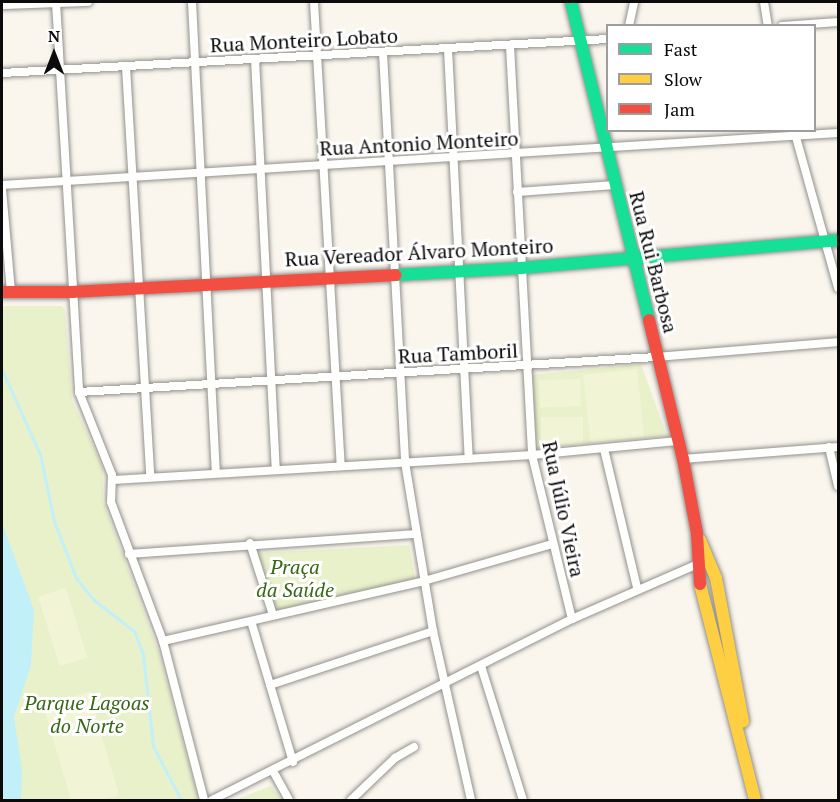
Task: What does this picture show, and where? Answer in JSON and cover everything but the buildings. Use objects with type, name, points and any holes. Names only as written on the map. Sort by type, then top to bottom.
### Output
[{"type":"street","points":[[2,5],[88,2]]},
{"type":"street","points":[[192,2],[216,472]]},
{"type":"street","points":[[314,2],[326,165],[341,465]]},
{"type":"street","name":"Rua Rui Barbosa","points":[[571,2],[608,150],[632,259],[683,459],[697,533],[698,564],[755,801]]},
{"type":"street","points":[[628,24],[634,2]]},
{"type":"street","points":[[765,2],[768,24]]},
{"type":"street","points":[[56,3],[79,392],[113,480],[111,502],[163,641],[204,801]]},
{"type":"street","points":[[810,24],[838,22]]},
{"type":"street","name":"Rua Monteiro Lobato","points":[[2,74],[606,39]]},
{"type":"street","name":"Rua Júlio Vieira","points":[[510,46],[517,154],[520,267],[532,455],[572,619]]},
{"type":"street","points":[[448,49],[468,458]]},
{"type":"street","points":[[382,52],[405,462],[433,631],[471,801]]},
{"type":"street","points":[[255,59],[269,280],[276,468]]},
{"type":"street","points":[[126,67],[150,475]]},
{"type":"street","name":"Rua Antonio Monteiro","points":[[2,187],[66,180],[201,171],[608,150],[795,134],[838,133]]},
{"type":"street","points":[[795,134],[838,288]]},
{"type":"street","points":[[517,192],[615,185]]},
{"type":"street","points":[[2,187],[6,292]]},
{"type":"street","name":"Rua Vereador Álvaro Monteiro","points":[[6,292],[72,292],[394,272],[520,267],[838,240]]},
{"type":"street","name":"Rua Tamboril","points":[[79,392],[527,366],[838,342]]},
{"type":"street","points":[[113,480],[150,475],[532,455],[677,441]]},
{"type":"street","points":[[683,459],[834,447],[838,486]]},
{"type":"street","points":[[604,449],[636,587]]},
{"type":"street","name":"Rua Rui Barbosa","points":[[697,533],[716,578],[736,691],[763,801]]},
{"type":"street","points":[[129,554],[250,543],[416,534]]},
{"type":"street","points":[[250,543],[273,615]]},
{"type":"street","points":[[163,641],[424,581],[552,544]]},
{"type":"street","points":[[212,801],[636,587],[698,564]]},
{"type":"street","points":[[251,621],[293,762]]},
{"type":"street","points":[[270,685],[433,631]]},
{"type":"street","points":[[481,666],[523,801]]},
{"type":"street","points":[[351,801],[395,758],[414,747]]},
{"type":"street","points":[[273,771],[289,801]]},
{"type":"green space","name":"Parque Lagoas do Norte","points":[[2,306],[62,306],[65,310],[72,400],[103,468],[103,501],[159,653],[198,799],[2,800]]},
{"type":"green space","points":[[641,364],[667,436],[535,448],[532,375]]},
{"type":"green space","points":[[637,369],[644,437],[590,442],[583,375]]},
{"type":"green space","points":[[580,379],[581,406],[540,407],[539,380]]},
{"type":"green space","points":[[541,417],[583,417],[583,444],[541,444]]},
{"type":"green space","name":"Praça da Saúde","points":[[409,545],[415,579],[275,611],[257,553]]},
{"type":"green space","points":[[66,588],[87,658],[60,666],[38,596]]},
{"type":"green space","points":[[89,692],[119,795],[101,800],[71,800],[43,705]]},
{"type":"green space","points":[[271,786],[282,800],[235,800]]},
{"type":"water","points":[[2,523],[34,610],[31,665],[14,717],[22,769],[21,800],[2,800]]},
{"type":"waterway","points":[[2,370],[40,454],[54,521],[76,578],[94,600],[134,631],[143,655],[153,746],[181,800]]},
{"type":"traffic: fast","points":[[571,2],[649,320]]},
{"type":"traffic: fast","points":[[396,275],[521,268],[838,240]]},
{"type":"traffic: slow","points":[[700,540],[716,578],[743,721]]},
{"type":"traffic: slow","points":[[700,584],[755,800]]},
{"type":"traffic: jam","points":[[2,292],[72,292],[396,275]]},
{"type":"traffic: jam","points":[[649,320],[683,459],[697,533],[700,584]]}]
